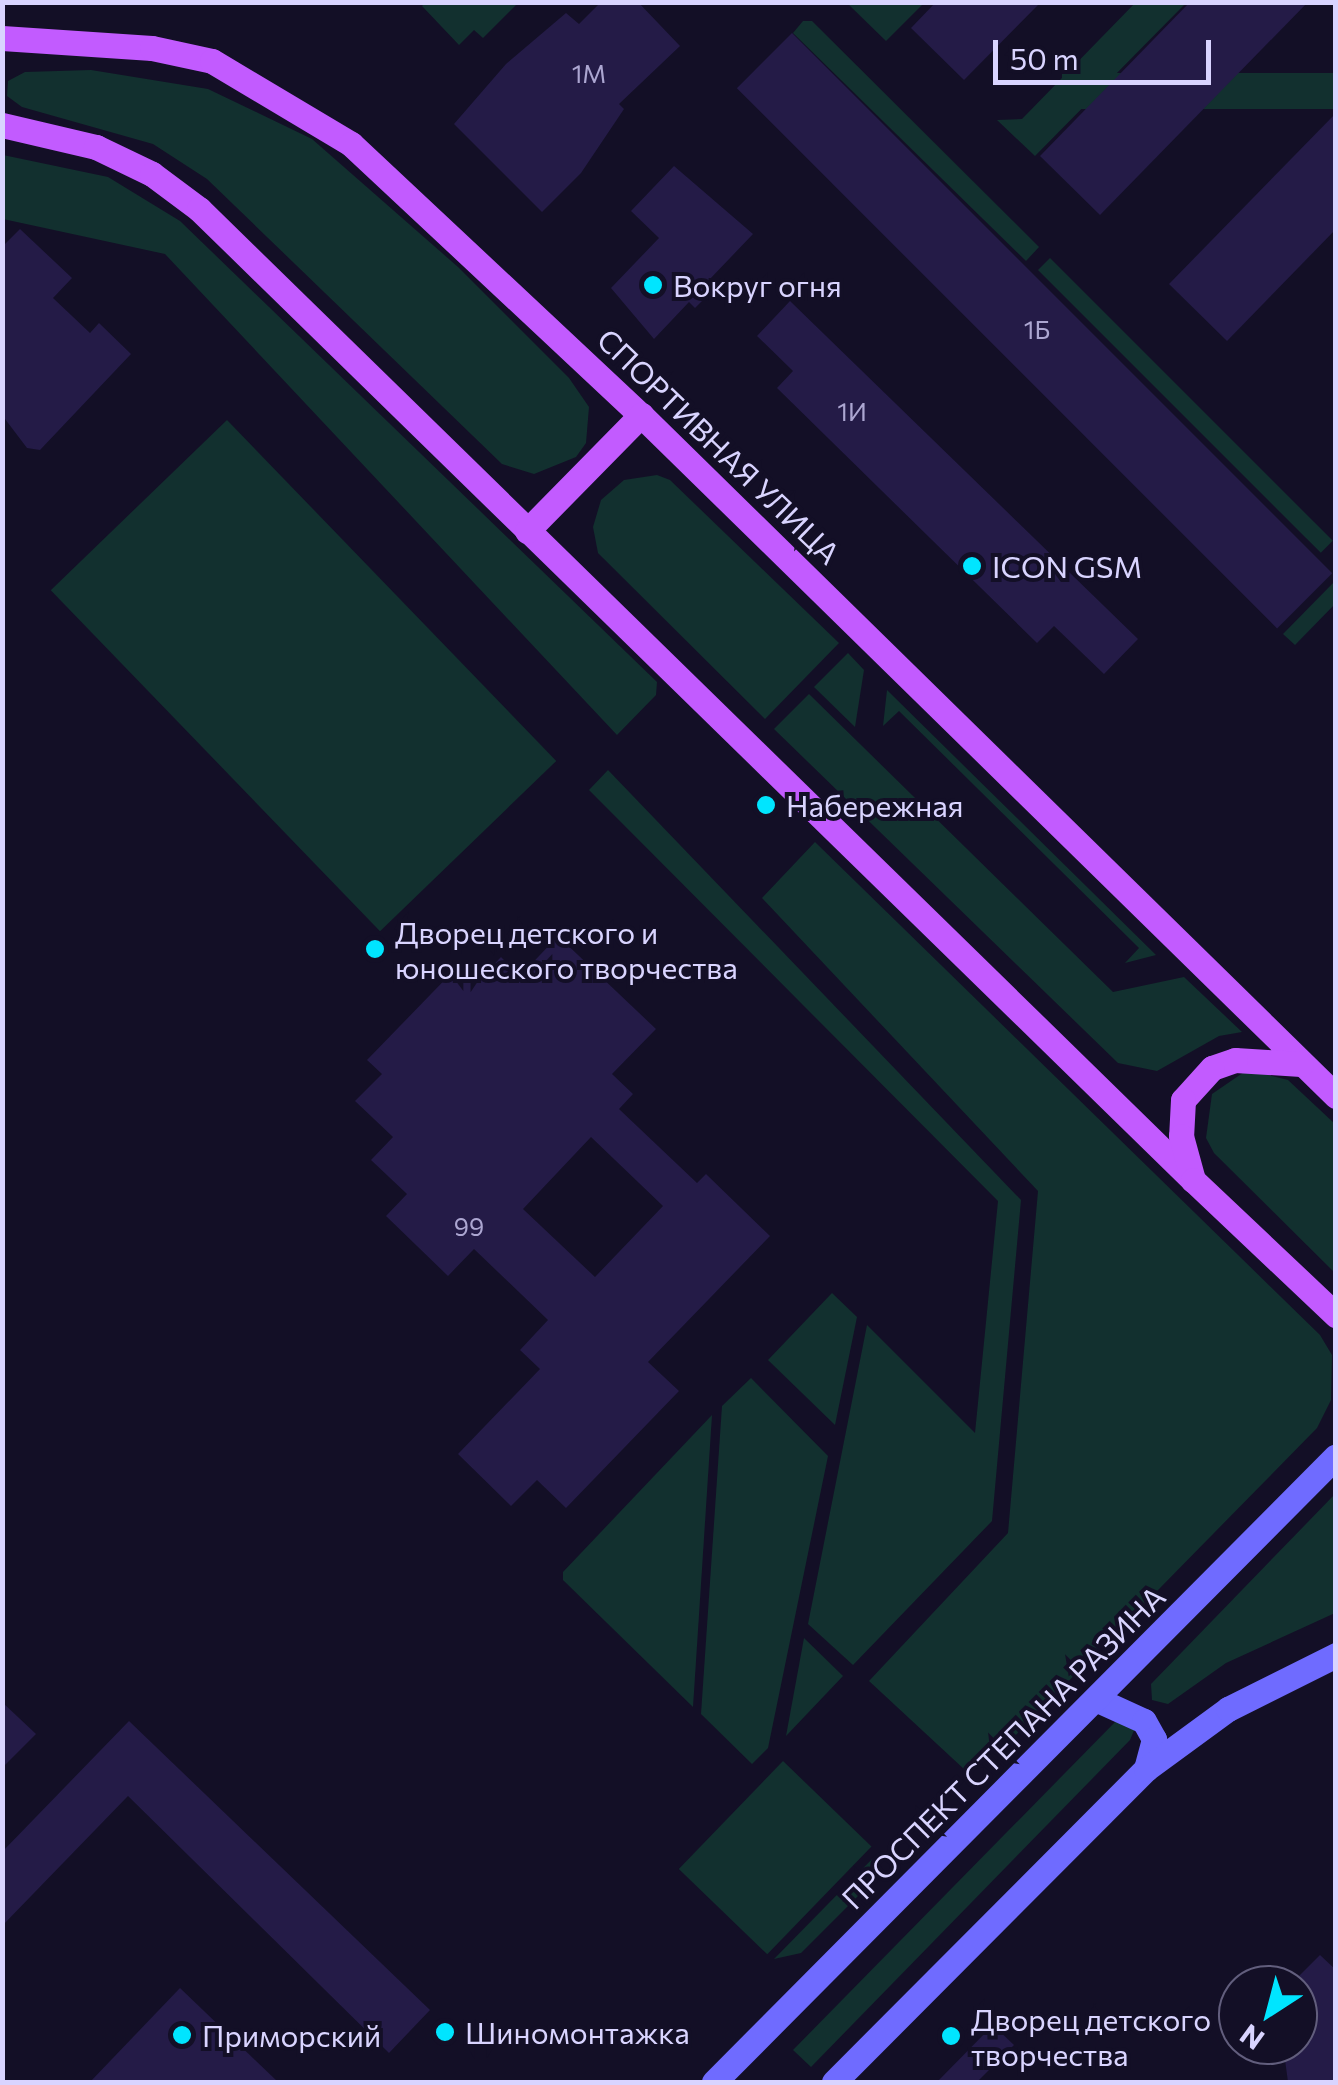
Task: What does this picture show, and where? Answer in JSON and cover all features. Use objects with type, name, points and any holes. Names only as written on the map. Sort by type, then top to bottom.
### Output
[{"type":"main road","name":"СПОРТИВНАЯ УЛИЦА","points":[[2,38],[152,48],[212,61],[305,113],[404,189],[1336,1096]]},
{"type":"main road","points":[[5,125],[96,147],[152,174],[199,209],[1336,1315]]},
{"type":"main road","points":[[527,530],[641,416]]},
{"type":"main road","points":[[1193,1180],[1179,1113],[1194,1086],[1212,1068],[1235,1060],[1301,1064]]},
{"type":"main road","name":"ПРОСПЕКТ СТЕПАНА РАЗИНА","points":[[714,2082],[1100,1700],[1336,1456]]},
{"type":"main road","points":[[834,2082],[1146,1769],[1228,1708],[1336,1655]]},
{"type":"main road","points":[[1100,1700],[1144,1721],[1154,1740],[1146,1769]]},
{"type":"green space","points":[[426,2],[518,3],[483,38],[474,30],[459,45],[422,6]]},
{"type":"green space","points":[[1136,2],[1186,3],[1035,156],[997,120],[1022,119]]},
{"type":"green space","points":[[847,3],[924,3],[886,41]]},
{"type":"green space","points":[[803,21],[812,21],[1039,247],[1026,261],[793,33]]},
{"type":"green space","points":[[91,70],[208,89],[312,139],[458,267],[569,378],[589,407],[586,443],[576,457],[534,474],[502,464],[207,179],[153,144],[22,107],[7,96],[8,81],[25,72]]},
{"type":"green space","points":[[1062,73],[1335,73],[1335,109],[1062,109]]},
{"type":"green space","points":[[3,155],[108,177],[180,221],[657,682],[656,695],[617,735],[165,254],[3,219]]},
{"type":"green space","points":[[1050,258],[1333,541],[1321,553],[1038,270]]},
{"type":"green space","points":[[227,420],[556,761],[380,931],[51,590]]},
{"type":"green space","points":[[657,475],[670,480],[839,643],[765,719],[598,553],[593,527],[601,500],[624,480]]},
{"type":"green space","points":[[1335,581],[1335,604],[1295,645],[1283,634]]},
{"type":"green space","points":[[848,653],[864,670],[855,727],[814,687]]},
{"type":"green space","points":[[887,690],[1156,955],[1125,963],[1139,948],[899,711],[883,726]]},
{"type":"green space","points":[[809,694],[1113,992],[1184,977],[1242,1032],[1219,1036],[1157,1071],[1118,1063],[774,729]]},
{"type":"green space","points":[[608,770],[1021,1200],[992,1521],[853,1665],[808,1624],[867,1325],[975,1433],[998,1201],[589,790]]},
{"type":"green space","points":[[815,842],[1320,1335],[1332,1355],[1331,1400],[1317,1428],[1009,1742],[965,1770],[869,1681],[1008,1533],[1038,1191],[762,898]]},
{"type":"green space","points":[[1247,1070],[1288,1080],[1335,1124],[1335,1273],[1214,1153],[1206,1138],[1212,1094]]},
{"type":"green space","points":[[832,1293],[857,1317],[835,1425],[768,1360]]},
{"type":"green space","points":[[751,1378],[828,1456],[768,1748],[752,1764],[701,1714],[722,1406]]},
{"type":"green space","points":[[712,1415],[693,1707],[563,1580],[563,1572]]},
{"type":"green space","points":[[1335,1494],[1335,1613],[1226,1663],[1168,1704],[1152,1700],[1151,1684]]},
{"type":"green space","points":[[804,1638],[843,1676],[786,1736]]},
{"type":"green space","points":[[1119,1718],[1135,1728],[1130,1740],[811,2067],[793,2050]]},
{"type":"green space","points":[[783,1761],[871,1846],[767,1954],[679,1869]]},
{"type":"green space","points":[[878,1853],[868,1886],[801,1953],[774,1959]]},
{"type":"building","points":[[601,2],[638,2],[680,46],[619,104],[624,109],[581,173],[542,212],[454,124],[506,64],[566,13],[579,24]]},
{"type":"building","points":[[936,2],[1041,2],[964,80],[911,28]]},
{"type":"building","points":[[1190,2],[1308,2],[1100,215],[1040,156]]},
{"type":"building","points":[[792,33],[1332,573],[1277,628],[737,88]]},
{"type":"building","points":[[1336,113],[1336,229],[1227,341],[1169,284]]},
{"type":"building","points":[[674,166],[753,234],[709,280],[716,287],[695,308],[689,302],[654,339],[611,288],[659,238],[631,211]]},
{"type":"building","points":[[20,229],[72,278],[53,298],[90,333],[99,323],[131,354],[40,450],[27,448],[2,415],[2,247]]},
{"type":"building","points":[[790,301],[1138,639],[1104,674],[1054,626],[1037,643],[777,388],[793,371],[757,336]]},
{"type":"building","points":[[558,936],[656,1029],[612,1074],[633,1094],[619,1109],[697,1183],[706,1174],[770,1236],[648,1362],[679,1391],[566,1508],[537,1480],[511,1506],[458,1454],[540,1369],[520,1350],[548,1320],[474,1249],[448,1276],[386,1216],[407,1194],[371,1160],[393,1137],[355,1101],[382,1074],[367,1060],[463,961],[481,978],[501,957],[520,976]],"holes":[[[591,1137],[663,1206],[595,1277],[523,1209]]]},
{"type":"building","points":[[2,1702],[36,1734],[2,1768]]},
{"type":"building","points":[[129,1721],[430,2010],[389,2053],[128,1796],[2,1926],[2,1852]]},
{"type":"building","points":[[1320,1955],[1336,1970],[1336,2082],[1288,2082],[1286,2065],[1318,2065],[1318,1965],[1310,1965]]},
{"type":"building","name":"Приморский","points":[[180,1988],[278,2082],[90,2082]]},
{"type":"building","points":[[993,2025],[1014,2045],[977,2082],[937,2082]]},
{"type":"place","name":"Вокруг огня","points":[[653,285]]},
{"type":"place","name":"ICON GSM","points":[[972,566]]},
{"type":"place","name":"Набережная","points":[[766,805]]},
{"type":"place","name":"Дворец детского и юношеского творчества","points":[[375,949]]},
{"type":"place","name":"Шиномонтажка","points":[[445,2032]]},
{"type":"place","name":"Приморский","points":[[182,2035]]},
{"type":"place","name":"Дворец детского творчества","points":[[951,2036]]}]
